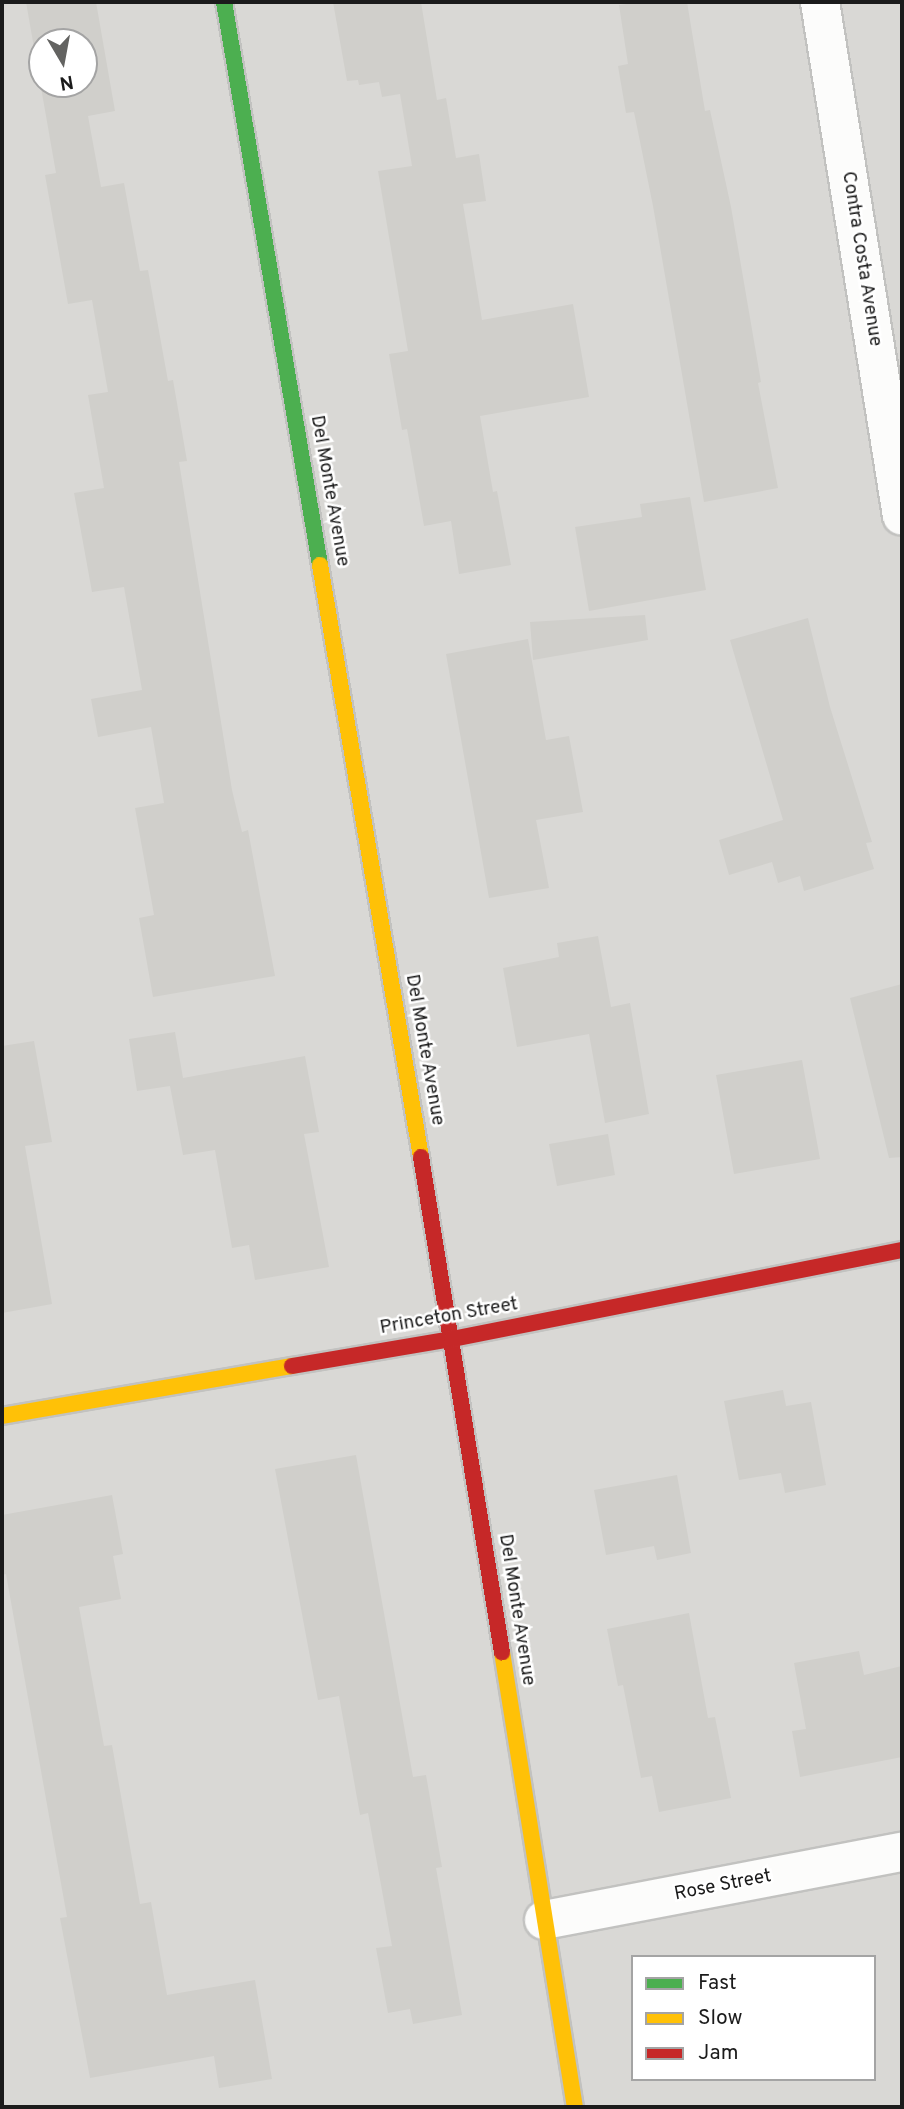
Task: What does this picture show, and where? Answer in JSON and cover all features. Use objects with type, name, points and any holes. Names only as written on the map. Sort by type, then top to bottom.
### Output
[{"type":"street","name":"Del Monte Avenue","points":[[224,2],[452,1339],[575,2107]]},
{"type":"street","name":"Contra Costa Avenue","points":[[820,2],[902,516]]},
{"type":"street","name":"Princeton Street","points":[[2,1416],[452,1339],[902,1250]]},
{"type":"street","name":"Rose Street","points":[[544,1920],[902,1852]]},
{"type":"shaded area","points":[[2,2],[902,2],[902,2107],[2,2107]]},
{"type":"building","points":[[26,2],[96,2],[115,111],[88,116],[101,187],[124,183],[140,271],[148,270],[168,381],[173,380],[187,461],[179,462],[232,790],[242,832],[248,830],[275,976],[153,997],[139,918],[154,915],[135,808],[164,803],[151,727],[98,737],[91,699],[142,690],[124,587],[92,592],[74,493],[104,488],[88,395],[108,392],[92,300],[68,304],[45,175],[56,173],[43,98],[98,98],[98,28],[31,28]]},
{"type":"building","points":[[333,2],[421,2],[437,100],[446,98],[456,158],[479,154],[486,201],[463,204],[482,320],[573,304],[589,397],[480,416],[493,492],[497,491],[511,565],[459,574],[451,521],[424,526],[407,429],[402,430],[389,354],[408,351],[378,171],[412,166],[400,94],[382,97],[379,82],[359,85],[358,80],[347,81]]},
{"type":"building","points":[[687,2],[705,111],[710,110],[731,207],[761,382],[758,383],[778,488],[704,502],[653,206],[634,112],[626,113],[618,66],[628,64],[619,5]]},
{"type":"building","points":[[690,497],[706,590],[589,611],[575,527],[642,517],[640,504]]},
{"type":"building","points":[[645,615],[648,640],[533,660],[530,622]]},
{"type":"building","points":[[808,618],[830,707],[872,842],[866,843],[874,869],[804,891],[800,876],[778,883],[772,862],[729,875],[719,840],[783,820],[730,640]]},
{"type":"building","points":[[528,639],[546,740],[569,736],[583,812],[536,820],[549,888],[489,898],[446,654]]},
{"type":"building","points":[[598,936],[611,1007],[630,1003],[649,1114],[605,1123],[589,1034],[517,1047],[503,968],[559,957],[557,943]]},
{"type":"building","points":[[902,984],[902,1157],[889,1158],[850,998]]},
{"type":"building","points":[[175,1032],[183,1078],[305,1056],[319,1132],[304,1134],[329,1267],[255,1280],[249,1245],[232,1248],[215,1150],[183,1155],[170,1086],[137,1091],[129,1039]]},
{"type":"building","points":[[34,1041],[52,1142],[25,1146],[52,1304],[2,1313],[2,1046]]},
{"type":"building","points":[[802,1060],[820,1159],[734,1174],[716,1075]]},
{"type":"building","points":[[608,1134],[615,1175],[557,1186],[549,1144]]},
{"type":"building","points":[[783,1390],[786,1406],[811,1402],[826,1485],[785,1493],[781,1473],[739,1480],[724,1401]]},
{"type":"building","points":[[356,1455],[413,1777],[426,1775],[442,1867],[436,1868],[462,2015],[413,2024],[410,2009],[388,2013],[376,1948],[392,1946],[368,1813],[360,1815],[339,1696],[318,1700],[275,1469]]},
{"type":"building","points":[[677,1475],[691,1553],[657,1560],[654,1546],[606,1555],[594,1490]]},
{"type":"building","points":[[112,1495],[123,1554],[113,1556],[121,1599],[79,1607],[104,1746],[112,1745],[140,1904],[151,1902],[167,1995],[255,1980],[272,2079],[219,2088],[214,2056],[90,2078],[60,1918],[67,1917],[6,1574],[2,1575],[2,1515]]},
{"type":"building","points":[[689,1613],[708,1718],[715,1717],[731,1798],[659,1812],[652,1776],[641,1778],[623,1685],[618,1686],[607,1629]]},
{"type":"building","points":[[859,1651],[864,1675],[902,1666],[902,1757],[800,1777],[792,1731],[806,1729],[794,1663]]},
{"type":"traffic: fast","points":[[224,2],[320,565]]},
{"type":"traffic: slow","points":[[320,565],[421,1157]]},
{"type":"traffic: slow","points":[[2,1416],[292,1366]]},
{"type":"traffic: slow","points":[[502,1652],[575,2107]]},
{"type":"traffic: jam","points":[[421,1157],[502,1652]]},
{"type":"traffic: jam","points":[[292,1366],[452,1339],[902,1250]]}]
